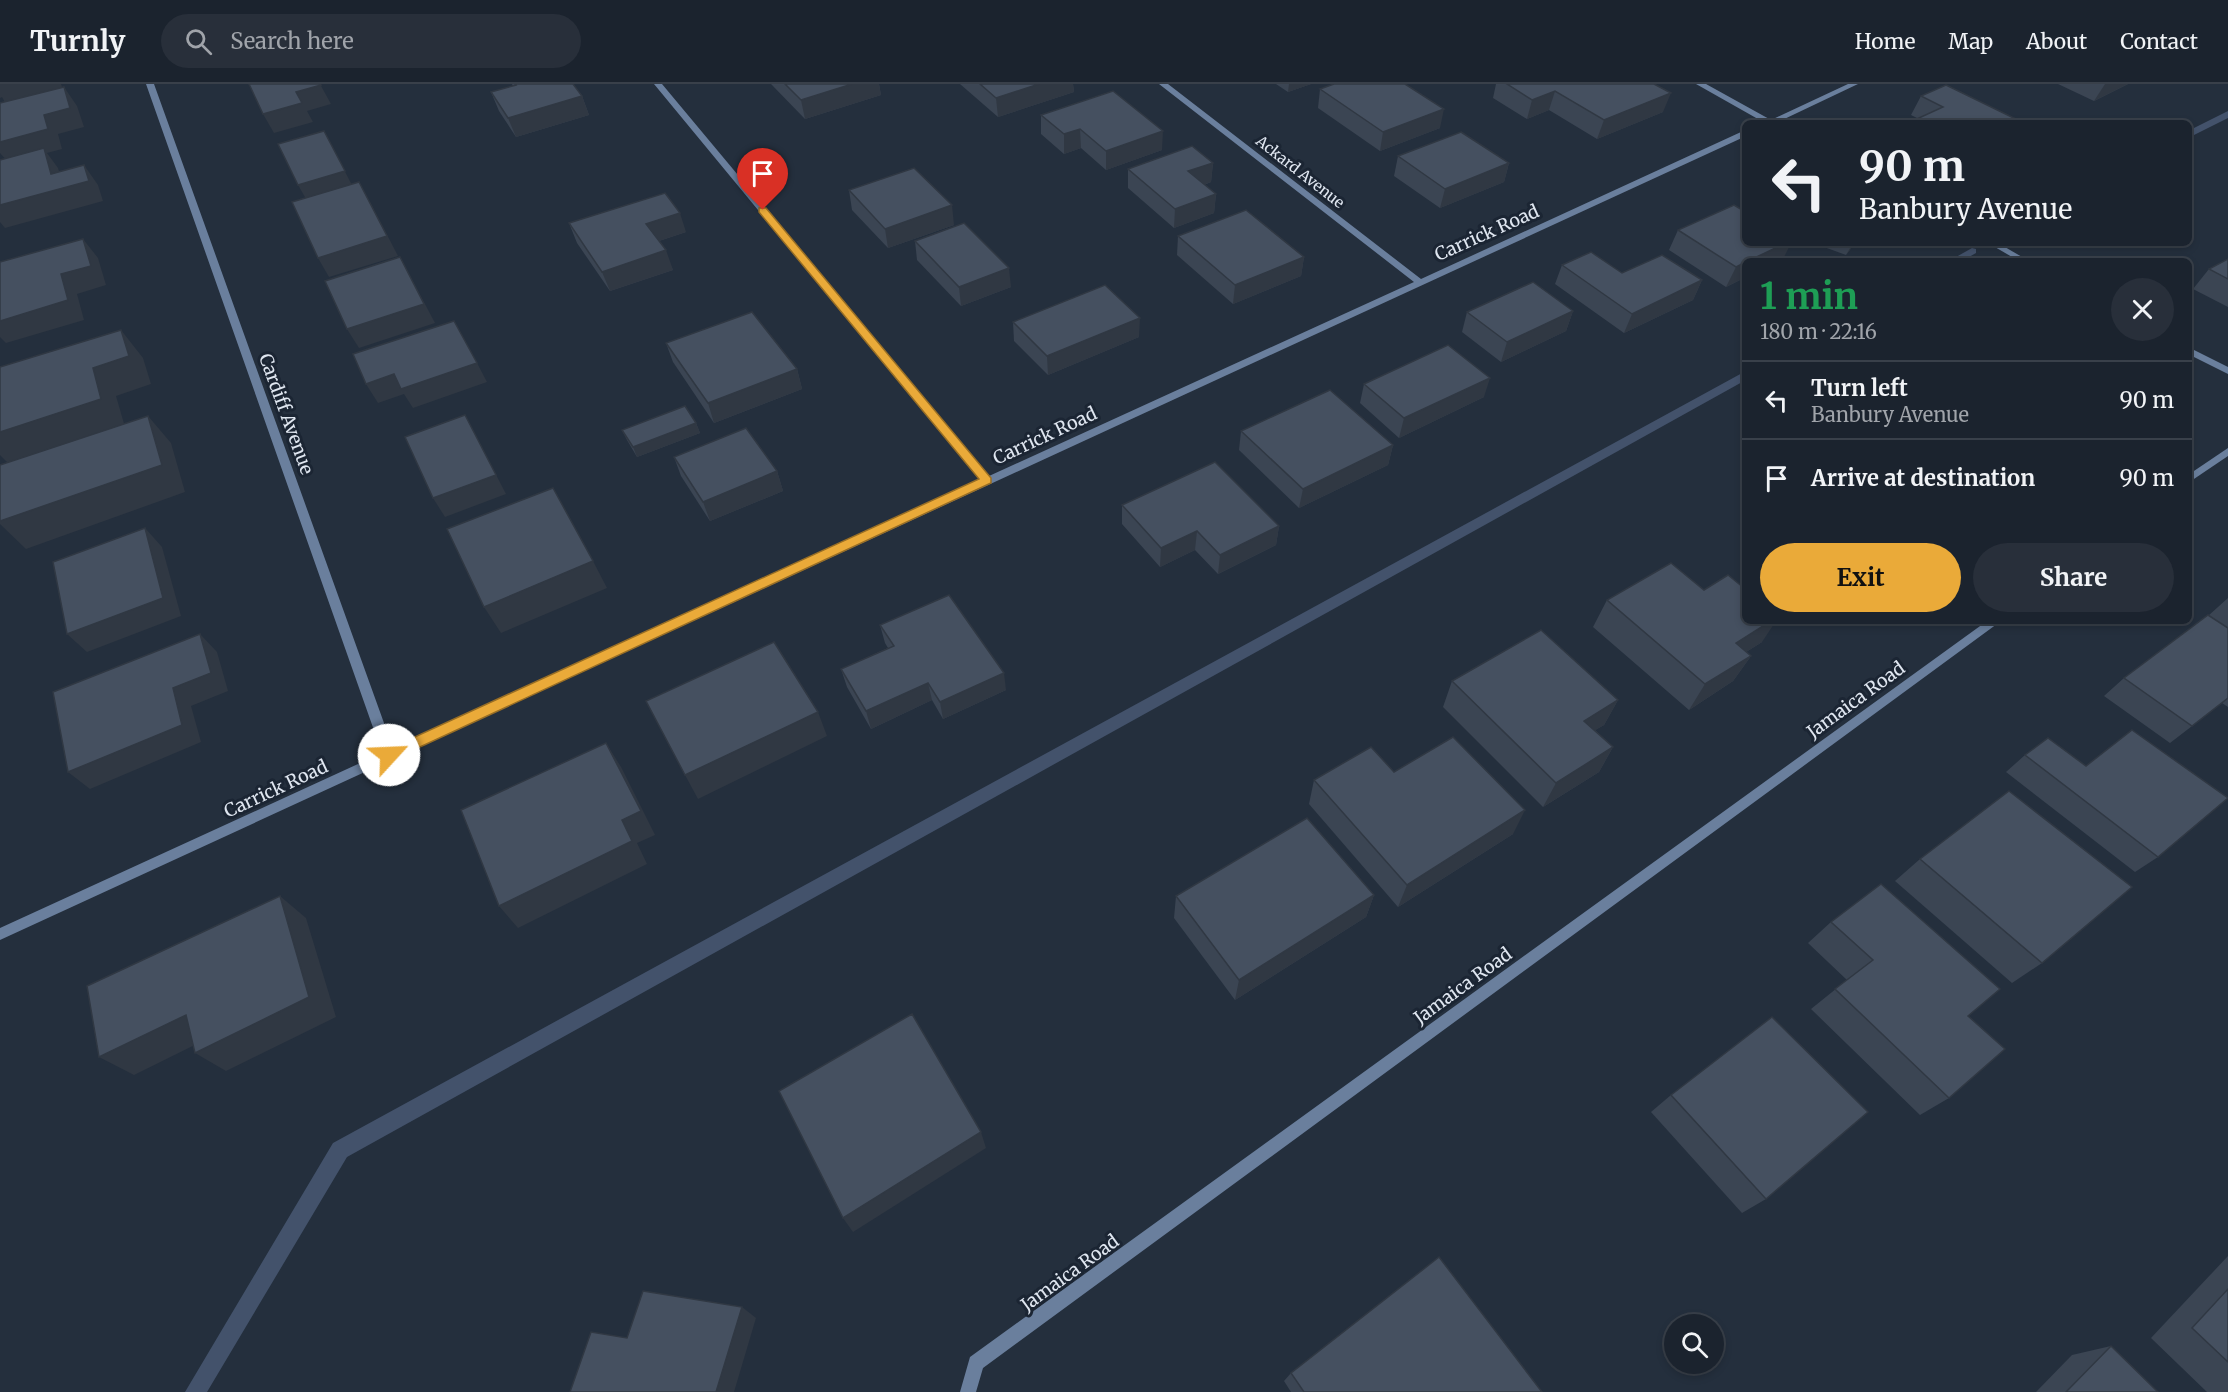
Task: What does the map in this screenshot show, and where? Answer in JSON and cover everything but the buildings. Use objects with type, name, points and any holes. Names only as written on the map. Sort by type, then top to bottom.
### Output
[{"type":"street","name":"Cardiff Avenue","points":[[150,84],[389,755]]},
{"type":"street","points":[[658,84],[987,480]]},
{"type":"street","name":"Ackard Avenue","points":[[1163,84],[1420,282]]},
{"type":"street","points":[[1700,84],[1765,120]]},
{"type":"street","points":[[1776,120],[1854,84]]},
{"type":"street","name":"Carrick Road","points":[[0,934],[1742,135]]},
{"type":"street","points":[[1998,246],[2020,258]]},
{"type":"street","points":[[2192,352],[2228,371]]},
{"type":"street","points":[[2192,477],[2228,451]]},
{"type":"street","name":"Jamaica Road","points":[[968,1392],[976,1363],[1991,624]]},
{"type":"waterway","points":[[2192,133],[2228,114]]},
{"type":"waterway","points":[[1959,258],[1972,251]]},
{"type":"waterway","points":[[195,1392],[340,1150],[1742,377]]},
{"type":"route","points":[[389,755],[987,480],[763,210]]}]
